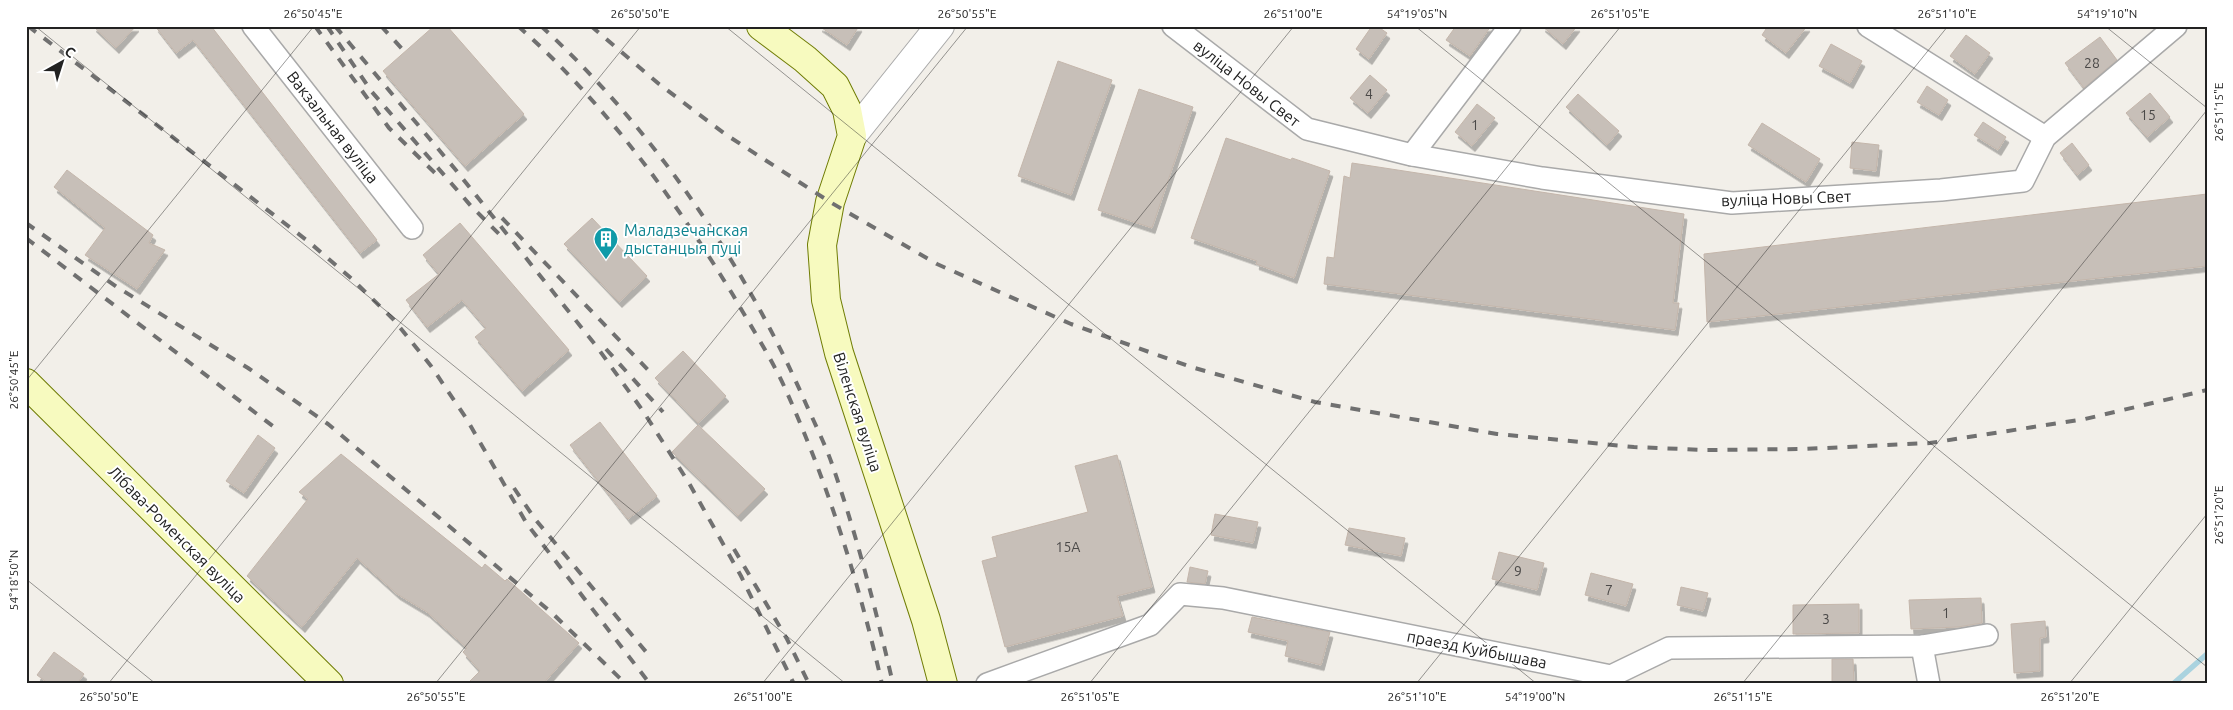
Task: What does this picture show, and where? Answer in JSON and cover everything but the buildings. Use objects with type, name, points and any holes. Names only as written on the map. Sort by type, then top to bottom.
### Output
[{"type":"main road","points":[[761,26],[805,59],[835,86],[848,110],[852,136]]},
{"type":"main road","name":"Віленская вуліца","points":[[852,136],[830,202],[822,244],[826,300],[839,354],[926,620],[943,684]]},
{"type":"main road","name":"Лібава-Роменская вуліца","points":[[26,384],[329,684]]},
{"type":"street","name":"Вакзальная вуліца","points":[[253,26],[412,228]]},
{"type":"street","points":[[852,136],[940,26]]},
{"type":"street","name":"вуліца Новы Свет","points":[[1173,26],[1307,129],[1412,155],[1542,178],[1732,203],[1941,190],[2023,181],[2045,137],[2176,26]]},
{"type":"street","points":[[1412,155],[1510,26]]},
{"type":"street","points":[[1868,26],[2045,137]]},
{"type":"street","name":"праезд Куйбышава","points":[[987,684],[1150,625],[1180,594],[1223,598],[1611,676],[1669,648],[1922,646],[1987,635]]},
{"type":"street","points":[[1922,646],[1929,684]]},
{"type":"waterway","points":[[2173,684],[2207,654]]},
{"type":"railway","points":[[28,26],[309,242],[352,279],[394,320],[431,366],[466,418],[527,524],[650,684]]},
{"type":"railway","points":[[315,26],[389,128],[439,177]]},
{"type":"railway","points":[[327,26],[372,92],[471,206],[499,234]]},
{"type":"railway","points":[[335,26],[455,169],[597,347],[643,411],[689,483],[741,576],[794,684]]},
{"type":"railway","points":[[381,26],[405,52]]},
{"type":"railway","points":[[518,26],[580,86],[662,187],[733,295],[772,362],[800,422],[841,532],[882,684]]},
{"type":"railway","points":[[541,26],[582,66],[658,154],[693,202],[755,301],[782,352],[832,464],[850,518],[893,684]]},
{"type":"railway","points":[[591,26],[659,84],[725,134],[830,202],[937,264],[1071,324],[1191,367],[1315,402],[1497,434],[1634,447],[1706,450],[1804,449],[1930,443],[2085,419],[2207,390]]},
{"type":"railway","points":[[502,218],[649,371]]},
{"type":"railway","points":[[26,223],[117,287],[248,368],[328,424],[552,613],[626,684]]},
{"type":"railway","points":[[26,238],[278,430]]},
{"type":"railway","points":[[606,349],[663,412]]},
{"type":"railway","points":[[514,488],[535,519],[652,659]]},
{"type":"railway","points":[[734,549],[787,639],[809,684]]},
{"type":"place","name":"Маладзечанская дыстанцыя пуці","points":[[606,260]]}]
